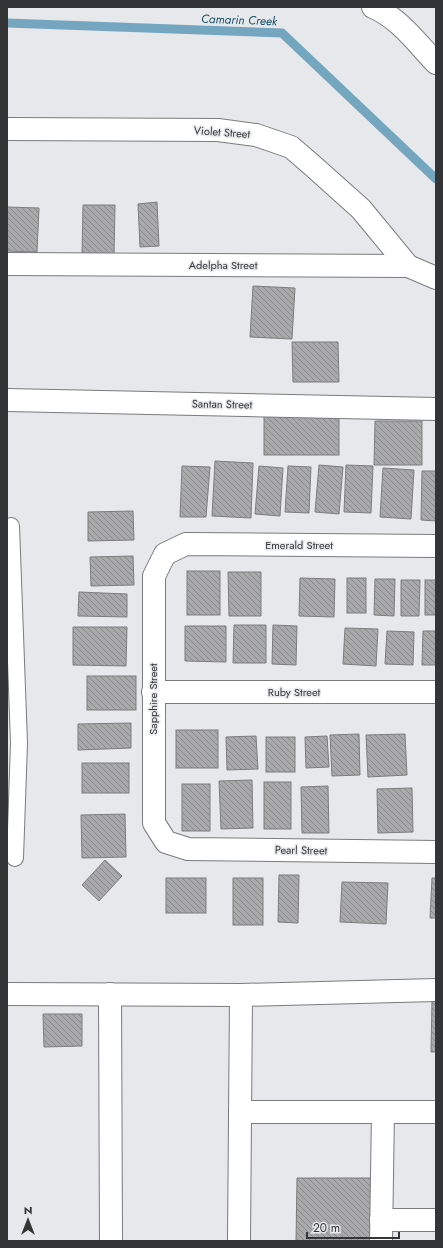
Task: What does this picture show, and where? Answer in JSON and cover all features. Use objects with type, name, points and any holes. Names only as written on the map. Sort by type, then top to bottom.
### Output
[{"type":"street","points":[[380,8],[398,22],[436,63]]},
{"type":"street","name":"Violet Street","points":[[7,129],[218,130],[256,134],[291,147],[313,166],[361,209],[408,266]]},
{"type":"street","name":"Adelpha Street","points":[[7,264],[408,266],[436,278]]},
{"type":"street","name":"Santan Street","points":[[7,400],[436,409]]},
{"type":"street","name":"Emerald Street","points":[[164,554],[186,544],[436,546]]},
{"type":"street","name":"Sapphire Street","points":[[164,554],[154,576],[153,692],[154,823],[166,842]]},
{"type":"street","name":"Ruby Street","points":[[153,692],[436,692]]},
{"type":"street","name":"Pearl Street","points":[[166,842],[188,849],[436,852]]},
{"type":"street","points":[[7,994],[241,995],[436,990]]},
{"type":"street","points":[[110,994],[111,1241]]},
{"type":"street","points":[[240,1241],[241,995]]},
{"type":"street","points":[[240,1112],[436,1112]]},
{"type":"street","points":[[383,1112],[381,1231],[436,1220]]},
{"type":"lane","points":[[11,526],[15,858]]},
{"type":"building","points":[[157,202],[159,246],[140,247],[138,204]]},
{"type":"building","points":[[83,205],[115,205],[114,257],[82,256]]},
{"type":"building","points":[[7,207],[39,208],[37,252],[7,251]]},
{"type":"building","points":[[253,286],[295,288],[292,339],[250,337]]},
{"type":"building","points":[[292,342],[338,342],[339,382],[293,382]]},
{"type":"building","points":[[264,416],[339,416],[339,455],[264,455]]},
{"type":"building","points":[[375,421],[422,421],[422,465],[374,465]]},
{"type":"building","points":[[215,461],[253,463],[251,518],[212,516]]},
{"type":"building","points":[[319,465],[343,467],[339,514],[315,512]]},
{"type":"building","points":[[346,465],[373,466],[371,513],[344,512]]},
{"type":"building","points":[[182,466],[210,467],[206,517],[180,517]]},
{"type":"building","points":[[259,466],[283,468],[280,516],[255,514]]},
{"type":"building","points":[[288,466],[311,467],[309,513],[285,512]]},
{"type":"building","points":[[383,468],[414,470],[411,519],[380,517]]},
{"type":"building","points":[[422,471],[436,471],[436,521],[421,520]]},
{"type":"building","points":[[133,511],[134,540],[88,541],[88,512]]},
{"type":"building","points":[[133,556],[134,585],[91,586],[90,557]]},
{"type":"building","points":[[187,571],[220,571],[220,615],[187,615]]},
{"type":"building","points":[[228,572],[261,572],[261,616],[229,616]]},
{"type":"building","points":[[300,578],[335,579],[334,617],[299,616]]},
{"type":"building","points":[[347,578],[366,578],[366,613],[347,613]]},
{"type":"building","points":[[375,579],[395,579],[394,616],[374,615]]},
{"type":"building","points":[[401,580],[420,580],[419,616],[401,616]]},
{"type":"building","points":[[425,580],[436,580],[436,615],[425,615]]},
{"type":"building","points":[[79,592],[127,594],[127,617],[78,616]]},
{"type":"building","points":[[234,625],[266,625],[266,663],[233,663]]},
{"type":"building","points":[[273,625],[297,626],[296,665],[272,664]]},
{"type":"building","points":[[185,626],[226,626],[226,662],[185,661]]},
{"type":"building","points":[[73,627],[127,627],[126,666],[73,665]]},
{"type":"building","points":[[345,628],[378,629],[376,666],[343,664]]},
{"type":"building","points":[[387,631],[414,632],[413,665],[385,664]]},
{"type":"building","points":[[423,631],[436,631],[436,665],[422,665]]},
{"type":"building","points":[[87,676],[136,676],[136,710],[87,710]]},
{"type":"building","points":[[131,723],[131,748],[78,750],[78,724]]},
{"type":"building","points":[[176,730],[218,730],[218,768],[176,768]]},
{"type":"building","points":[[359,734],[360,775],[332,776],[330,735]]},
{"type":"building","points":[[405,734],[407,775],[368,777],[366,735]]},
{"type":"building","points":[[256,736],[258,769],[227,770],[226,737]]},
{"type":"building","points":[[327,736],[329,767],[306,768],[305,737]]},
{"type":"building","points":[[266,737],[295,737],[295,772],[266,772]]},
{"type":"building","points":[[82,763],[129,763],[129,793],[82,793]]},
{"type":"building","points":[[252,780],[253,828],[221,829],[219,781]]},
{"type":"building","points":[[264,782],[291,782],[291,829],[264,829]]},
{"type":"building","points":[[182,784],[210,784],[210,831],[182,831]]},
{"type":"building","points":[[328,786],[329,833],[302,833],[301,787]]},
{"type":"building","points":[[412,788],[413,832],[378,833],[377,789]]},
{"type":"building","points":[[125,814],[126,857],[82,858],[81,815]]},
{"type":"building","points":[[105,860],[122,876],[99,901],[82,885]]},
{"type":"building","points":[[279,875],[299,875],[298,923],[278,922]]},
{"type":"building","points":[[166,878],[206,878],[206,913],[166,913]]},
{"type":"building","points":[[233,878],[263,878],[263,925],[233,925]]},
{"type":"building","points":[[432,878],[436,878],[436,918],[430,918]]},
{"type":"building","points":[[342,882],[388,883],[386,924],[340,922]]},
{"type":"building","points":[[432,1000],[436,1000],[436,1052],[431,1052]]},
{"type":"building","points":[[43,1014],[82,1014],[82,1046],[44,1047]]},
{"type":"building","points":[[297,1178],[380,1178],[380,1241],[296,1241]]},
{"type":"waterway","name":"Camarin Creek","points":[[7,23],[282,33],[436,179]]}]
